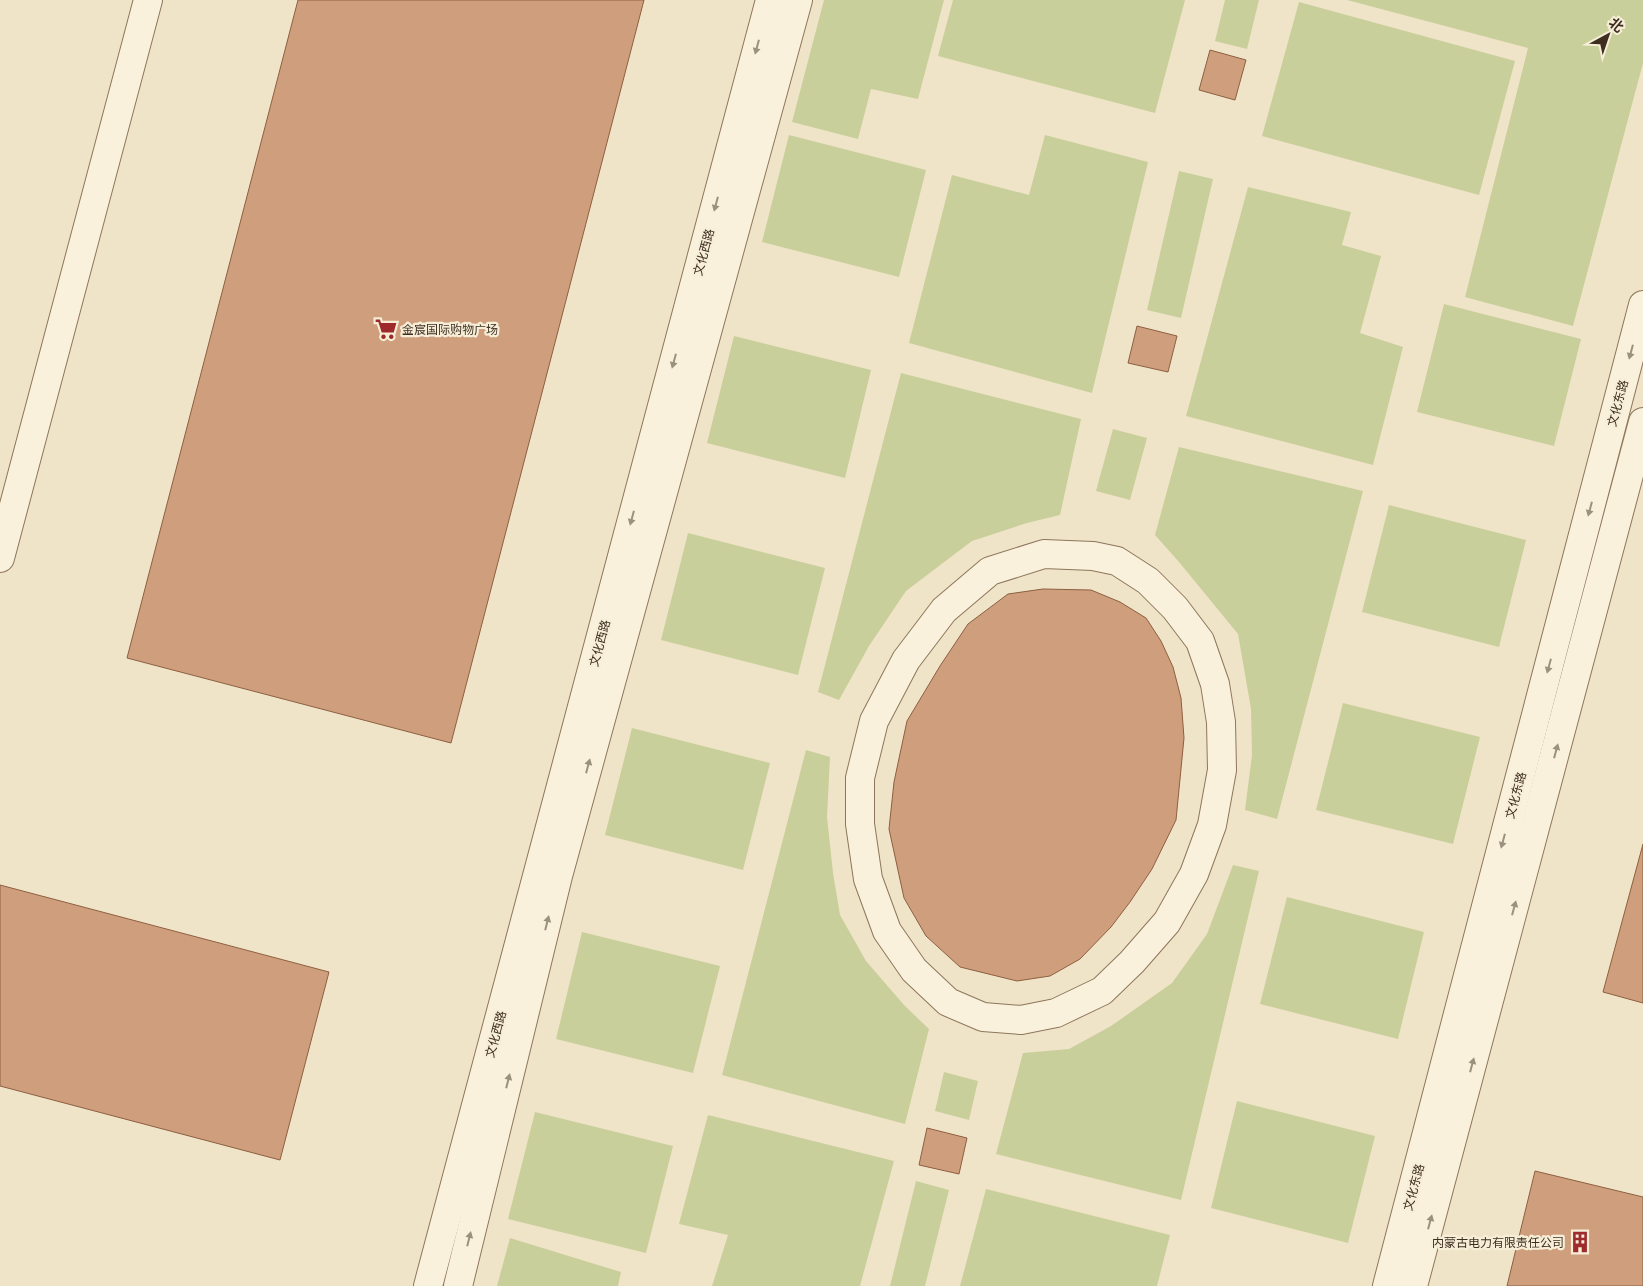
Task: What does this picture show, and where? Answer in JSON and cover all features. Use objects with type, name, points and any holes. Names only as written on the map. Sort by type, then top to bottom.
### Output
[{"type":"street","points":[[0,558],[148,0]]},
{"type":"street","name":"文化西路","points":[[428,1286],[770,0]]},
{"type":"street","name":"文化西路","points":[[458,1286],[558,876],[798,0]]},
{"type":"street","name":"文化东路","points":[[1388,1286],[1643,305]]},
{"type":"street","name":"文化东路","points":[[1413,1286],[1643,422]]},
{"type":"street","points":[[1044,554],[1093,556],[1117,561],[1148,580],[1175,608],[1200,641],[1215,684],[1221,722],[1222,770],[1212,825],[1194,874],[1167,922],[1132,962],[1102,991],[1056,1013],[1021,1020],[983,1017],[948,1002],[914,970],[887,931],[868,880],[860,824],[860,778],[874,721],[906,660],[944,610],[990,571],[1044,554]]},
{"type":"green space","points":[[824,0],[944,0],[918,99],[871,89],[858,139],[792,122]]},
{"type":"green space","points":[[953,0],[1185,0],[1155,113],[938,56]]},
{"type":"green space","points":[[1225,0],[1259,0],[1247,49],[1215,41]]},
{"type":"green space","points":[[1347,0],[1643,0],[1643,63],[1573,326],[1465,297],[1528,48]]},
{"type":"green space","points":[[1299,2],[1515,61],[1479,195],[1262,136]]},
{"type":"green space","points":[[789,135],[926,170],[899,277],[762,242]]},
{"type":"green space","points":[[1045,135],[1148,162],[1092,393],[909,343],[952,175],[1029,195]]},
{"type":"green space","points":[[1179,171],[1213,179],[1181,318],[1147,310]]},
{"type":"green space","points":[[1248,187],[1351,212],[1342,245],[1381,256],[1360,333],[1403,347],[1373,465],[1186,416]]},
{"type":"green space","points":[[1444,304],[1581,339],[1554,446],[1417,412]]},
{"type":"green space","points":[[734,336],[871,370],[845,478],[707,443]]},
{"type":"green space","points":[[901,373],[1081,419],[1060,515],[1027,523],[972,541],[906,591],[869,646],[839,700],[818,692]]},
{"type":"green space","points":[[1113,429],[1147,438],[1130,500],[1096,491]]},
{"type":"green space","points":[[1179,447],[1363,491],[1277,819],[1245,810],[1252,755],[1251,709],[1238,634],[1155,535]]},
{"type":"green space","points":[[1389,505],[1526,540],[1499,647],[1362,612]]},
{"type":"green space","points":[[688,533],[825,568],[798,675],[661,640]]},
{"type":"green space","points":[[1343,703],[1480,737],[1453,844],[1316,810]]},
{"type":"green space","points":[[632,728],[770,763],[743,870],[605,835]]},
{"type":"green space","points":[[806,750],[830,757],[827,817],[840,915],[866,961],[904,1005],[929,1029],[905,1124],[722,1075]]},
{"type":"green space","points":[[1233,865],[1259,871],[1181,1200],[996,1154],[1023,1053],[1069,1049],[1111,1026],[1172,983],[1207,934]]},
{"type":"green space","points":[[1287,897],[1424,932],[1398,1039],[1260,1004]]},
{"type":"green space","points":[[582,932],[720,966],[693,1073],[556,1039]]},
{"type":"green space","points":[[944,1072],[978,1081],[969,1120],[935,1111]]},
{"type":"green space","points":[[1237,1101],[1375,1136],[1348,1243],[1211,1208]]},
{"type":"green space","points":[[535,1112],[673,1146],[646,1253],[508,1219]]},
{"type":"green space","points":[[708,1115],[894,1161],[860,1286],[712,1286],[728,1235],[679,1224]]},
{"type":"green space","points":[[916,1181],[949,1190],[925,1286],[890,1286]]},
{"type":"green space","points":[[986,1189],[1170,1235],[1157,1286],[960,1286]]},
{"type":"green space","points":[[510,1238],[621,1272],[618,1286],[497,1286]]},
{"type":"building","name":"金宸国际购物广场","points":[[298,0],[644,0],[451,743],[127,658]]},
{"type":"building","points":[[1210,50],[1246,60],[1235,100],[1199,90]]},
{"type":"building","points":[[1137,326],[1177,336],[1168,372],[1128,363]]},
{"type":"building","points":[[1043,589],[1091,590],[1120,602],[1146,618],[1161,641],[1173,667],[1181,698],[1184,738],[1176,820],[1152,869],[1130,902],[1111,927],[1080,959],[1050,976],[1017,981],[960,967],[926,936],[904,898],[889,829],[894,782],[907,721],[940,666],[968,624],[1008,594]]},
{"type":"building","points":[[1643,844],[1643,1003],[1603,992]]},
{"type":"building","points":[[0,885],[329,972],[280,1160],[0,1086]]},
{"type":"building","points":[[927,1128],[967,1138],[959,1174],[919,1165]]},
{"type":"building","name":"内蒙古电力有限责任公司","points":[[1535,1171],[1643,1197],[1643,1286],[1507,1286]]},
{"type":"place","name":"金宸国际购物广场","points":[[386,329]]},
{"type":"place","name":"内蒙古电力有限责任公司","points":[[1580,1242]]}]
